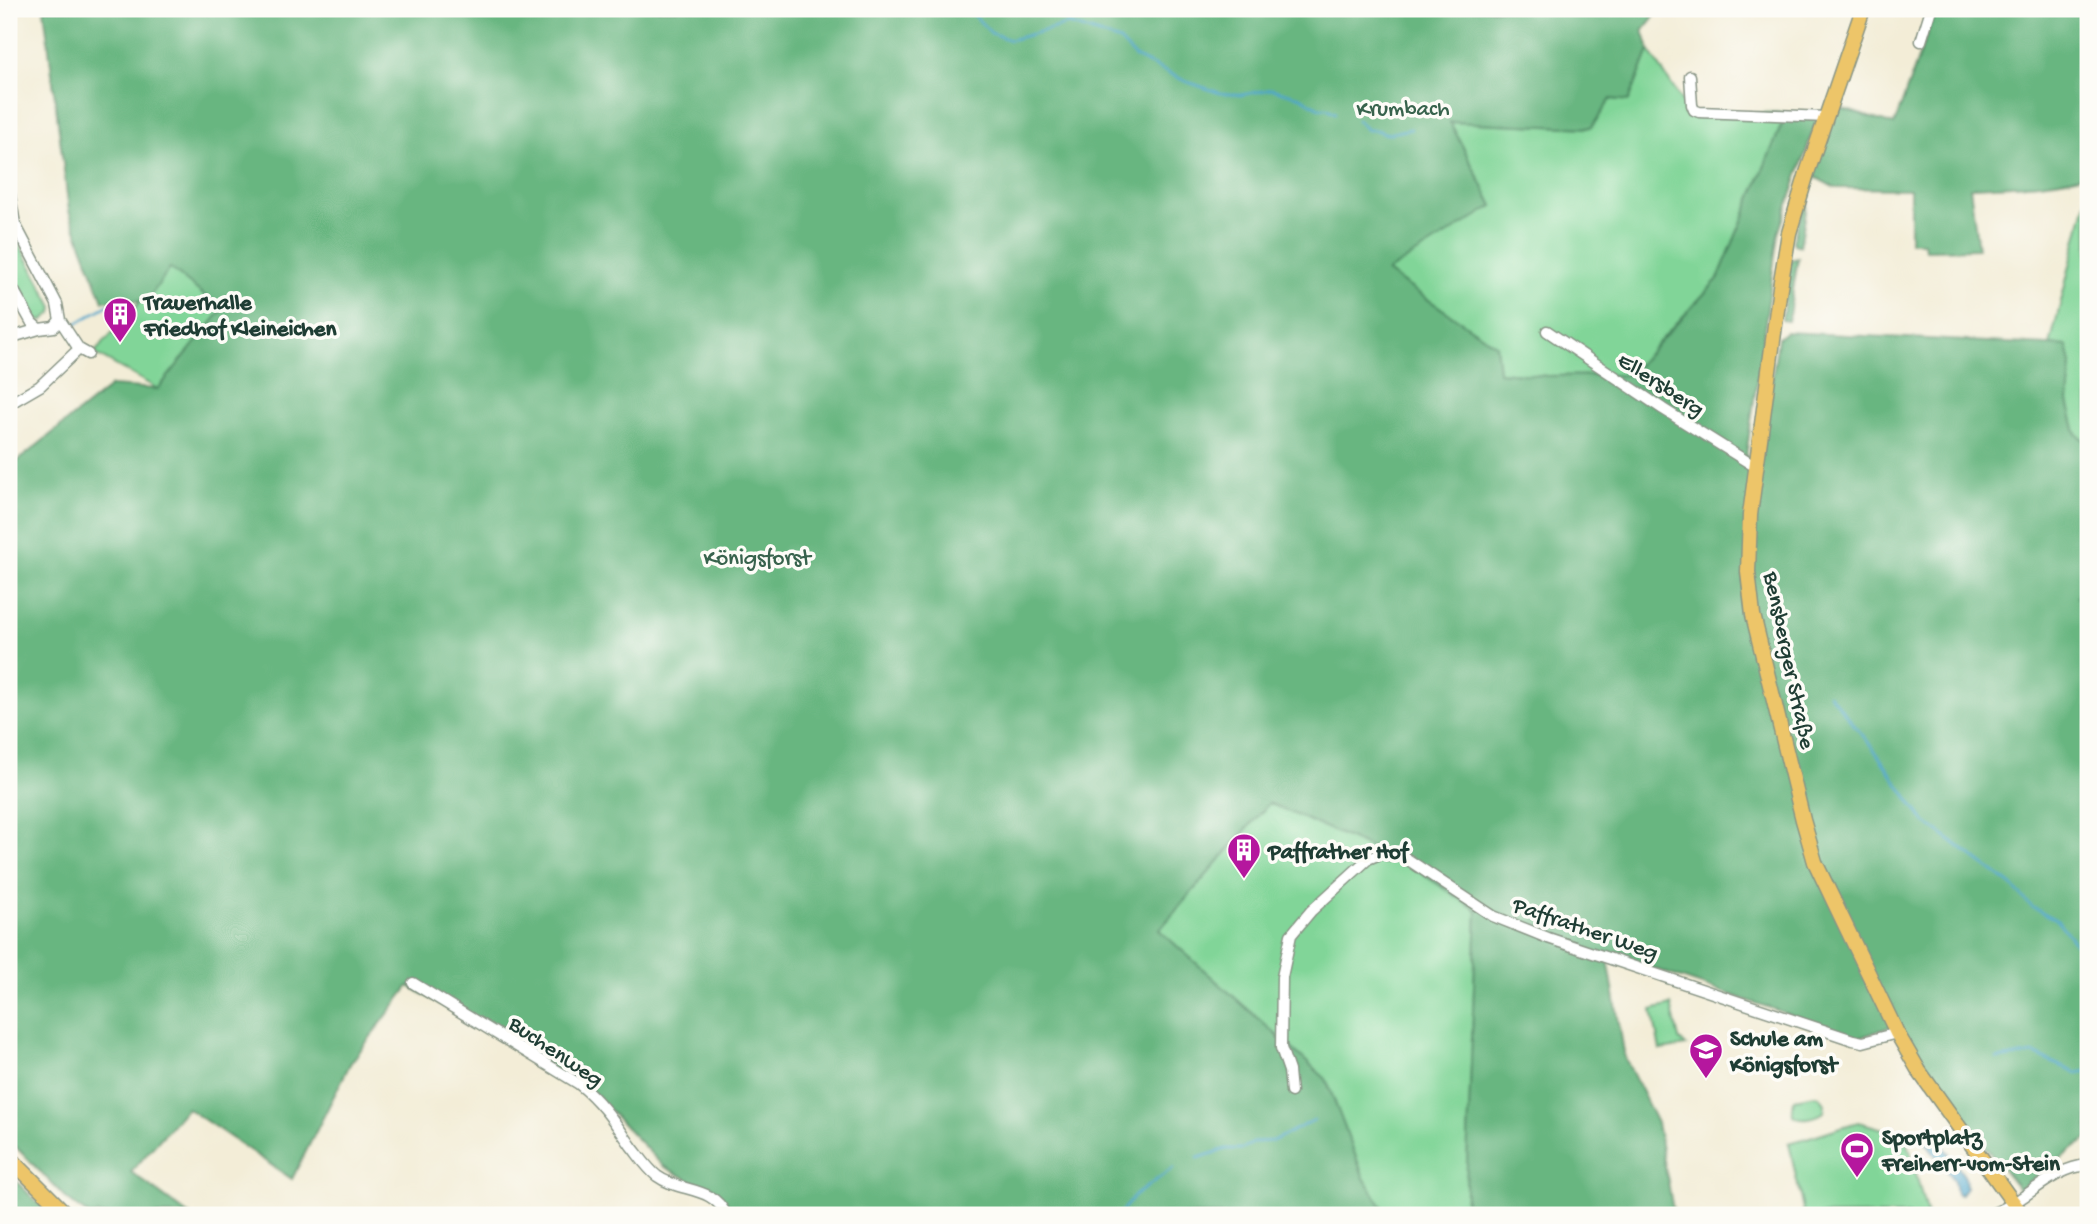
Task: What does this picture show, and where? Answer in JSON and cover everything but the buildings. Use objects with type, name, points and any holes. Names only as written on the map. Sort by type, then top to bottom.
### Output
[{"type":"main road","name":"Bensberger Straße","points":[[1863,9],[1789,233],[1748,545],[1750,591],[1802,820],[1824,885],[1897,1033],[1919,1071],[2018,1206],[2030,1215]]},
{"type":"main road","points":[[9,1157],[67,1215]]},
{"type":"street","points":[[1921,41],[1931,9]]},
{"type":"street","points":[[1690,76],[1694,110],[1826,117]]},
{"type":"street","points":[[9,190],[15,224],[57,304],[60,320],[84,352],[40,386],[9,404]]},
{"type":"street","points":[[9,282],[32,323],[39,328]]},
{"type":"street","points":[[9,338],[39,328],[54,327],[60,320]]},
{"type":"street","name":"Ellersberg","points":[[1547,331],[1663,409],[1751,464],[1757,465]]},
{"type":"street","name":"Paffrather Weg","points":[[1291,1092],[1289,1070],[1281,1048],[1282,977],[1291,935],[1311,911],[1367,859],[1380,854],[1404,857],[1493,916],[1548,938],[1853,1040],[1863,1042],[1897,1033]]},
{"type":"street","name":"Buchenweg","points":[[413,983],[579,1084],[594,1096],[646,1166],[659,1178],[714,1198],[721,1204],[726,1215]]},
{"type":"street","points":[[1986,1215],[2018,1206],[2053,1176],[2088,1165]]},
{"type":"green space","name":"Königsforst","points":[[44,9],[1660,9],[1643,30],[1649,50],[1629,101],[1611,99],[1591,128],[1450,122],[1493,206],[1387,272],[1496,345],[1499,372],[1547,376],[1629,375],[1718,279],[1787,112],[1818,116],[1778,234],[1746,456],[1760,466],[1778,338],[1786,332],[2067,346],[2071,364],[2068,402],[2076,433],[2088,444],[2088,585],[2077,597],[2088,607],[2088,1138],[2019,1189],[1919,1063],[1895,1025],[1859,1038],[1607,953],[1625,1058],[1657,1123],[1674,1215],[1465,1215],[1477,910],[1406,863],[1269,803],[1159,930],[1326,1079],[1364,1178],[1387,1215],[729,1215],[727,1204],[717,1195],[663,1166],[593,1093],[409,986],[350,1064],[292,1179],[187,1108],[131,1172],[189,1215],[89,1215],[68,1200],[9,1140],[9,468],[111,386],[158,389],[222,310],[170,268],[147,301],[103,301],[69,211]]},
{"type":"green space","points":[[1936,9],[2064,9],[2088,16],[2088,174],[2045,182],[1970,187],[1978,249],[1925,250],[1924,242],[1910,242],[1910,189],[1835,188],[1815,177],[1809,193],[1800,246],[1794,244],[1834,106],[1894,125]]},
{"type":"green space","points":[[1649,50],[1691,115],[1787,112],[1718,279],[1628,375],[1547,376],[1499,372],[1496,345],[1386,271],[1493,206],[1450,122],[1591,128],[1611,99],[1629,101]]},
{"type":"green space","points":[[2088,194],[2088,444],[2076,433],[2068,401],[2071,364],[2067,346],[2050,345]]},
{"type":"green space","points":[[9,225],[53,307],[52,313],[42,321],[33,315],[9,272]]},
{"type":"green space","points":[[1798,258],[1788,321],[1782,320],[1790,260]]},
{"type":"green space","points":[[170,268],[226,308],[158,389],[94,353]]},
{"type":"green space","points":[[1269,803],[1406,863],[1477,910],[1465,1215],[1387,1215],[1364,1178],[1326,1079],[1159,930]]},
{"type":"green space","points":[[1671,1005],[1679,1039],[1686,1046],[1660,1050],[1652,1010]]},
{"type":"green space","points":[[1820,1096],[1825,1103],[1824,1112],[1809,1118],[1793,1115],[1792,1106],[1795,1099]]},
{"type":"green space","name":"Sportplatz Freiherr-vom-Stein","points":[[1859,1122],[1890,1131],[1908,1143],[1927,1215],[1804,1215],[1789,1143]]},
{"type":"green space","points":[[9,1174],[48,1213],[46,1215],[9,1215]]},
{"type":"water","points":[[1926,1127],[1931,1129],[1965,1177],[1966,1187],[1960,1195],[1956,1193],[1954,1181],[1920,1135],[1921,1130]]},
{"type":"waterway","points":[[968,9],[991,33],[1010,40],[1069,24],[1120,41],[1135,57],[1185,81],[1220,93],[1241,95],[1272,89],[1301,97],[1319,108],[1327,108],[1335,113]]},
{"type":"waterway","points":[[1357,120],[1367,130],[1387,134],[1411,129]]},
{"type":"waterway","points":[[74,325],[108,305]]},
{"type":"waterway","points":[[1829,694],[1873,748],[1924,821],[2011,885],[2032,907],[2058,921],[2088,960]]},
{"type":"waterway","points":[[1997,1059],[2034,1054],[2076,1073],[2088,1071]]},
{"type":"waterway","points":[[1198,1158],[1226,1149],[1242,1149],[1255,1142],[1273,1141],[1314,1120]]},
{"type":"waterway","points":[[1119,1215],[1134,1196],[1173,1168]]},
{"type":"waterway","points":[[9,1210],[19,1215]]},
{"type":"place","name":"Trauerhalle Friedhof Kleineichen","points":[[120,344]]},
{"type":"place","name":"Paffrather Hof","points":[[1244,880]]},
{"type":"place","name":"Schule am Königsforst","points":[[1706,1080]]},
{"type":"place","name":"Sportplatz Freiherr-vom-Stein","points":[[1857,1179]]},
{"type":"park label","name":"Krumbach","points":[[1403,107]]}]
